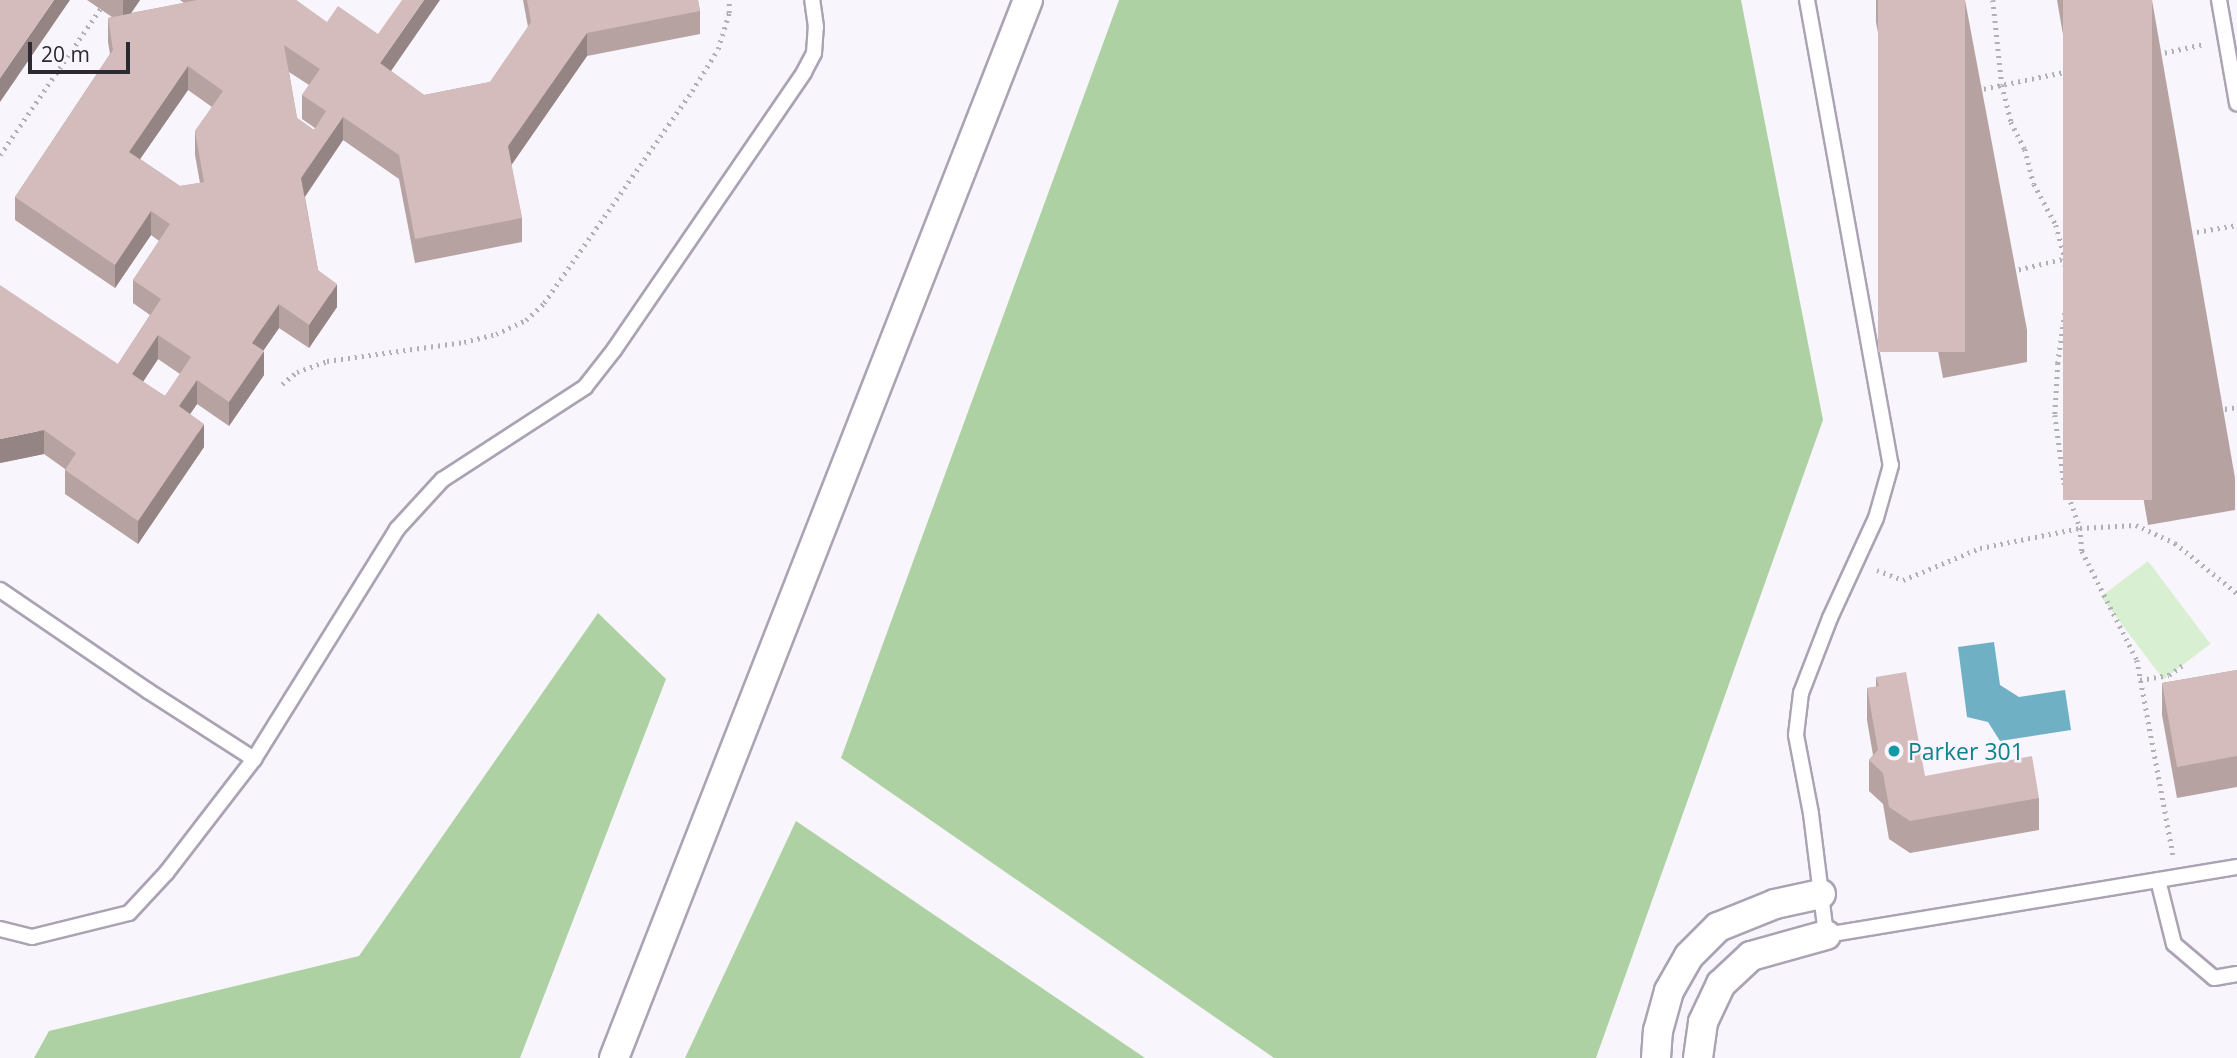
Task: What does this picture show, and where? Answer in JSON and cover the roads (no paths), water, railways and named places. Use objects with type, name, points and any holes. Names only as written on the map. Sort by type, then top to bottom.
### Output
[{"type":"street","points":[[614,1058],[1028,0]]},
{"type":"street","points":[[1656,1058],[1658,1031],[1669,991],[1689,956],[1718,927],[1775,904],[1821,894]]},
{"type":"street","points":[[1698,1058],[1703,1021],[1721,984],[1751,956],[1826,935]]},
{"type":"lane","points":[[0,929],[32,937],[129,913],[167,872],[254,759],[397,528],[442,480],[585,387],[614,350],[804,72],[814,53],[816,27],[811,0]]},
{"type":"lane","points":[[1807,0],[1891,465],[1876,518],[1801,693],[1796,735],[1826,935],[2237,867]]},
{"type":"lane","points":[[2219,0],[2237,103]]},
{"type":"lane","points":[[0,590],[148,691],[254,759]]},
{"type":"lane","points":[[2158,880],[2174,944],[2214,978],[2237,974]]},
{"type":"water","points":[[1994,642],[2000,685],[2019,697],[2065,690],[2071,730],[2000,741],[1988,722],[1967,717],[1958,647]]},
{"type":"place","name":"Parker 301","points":[[1894,751]]}]
